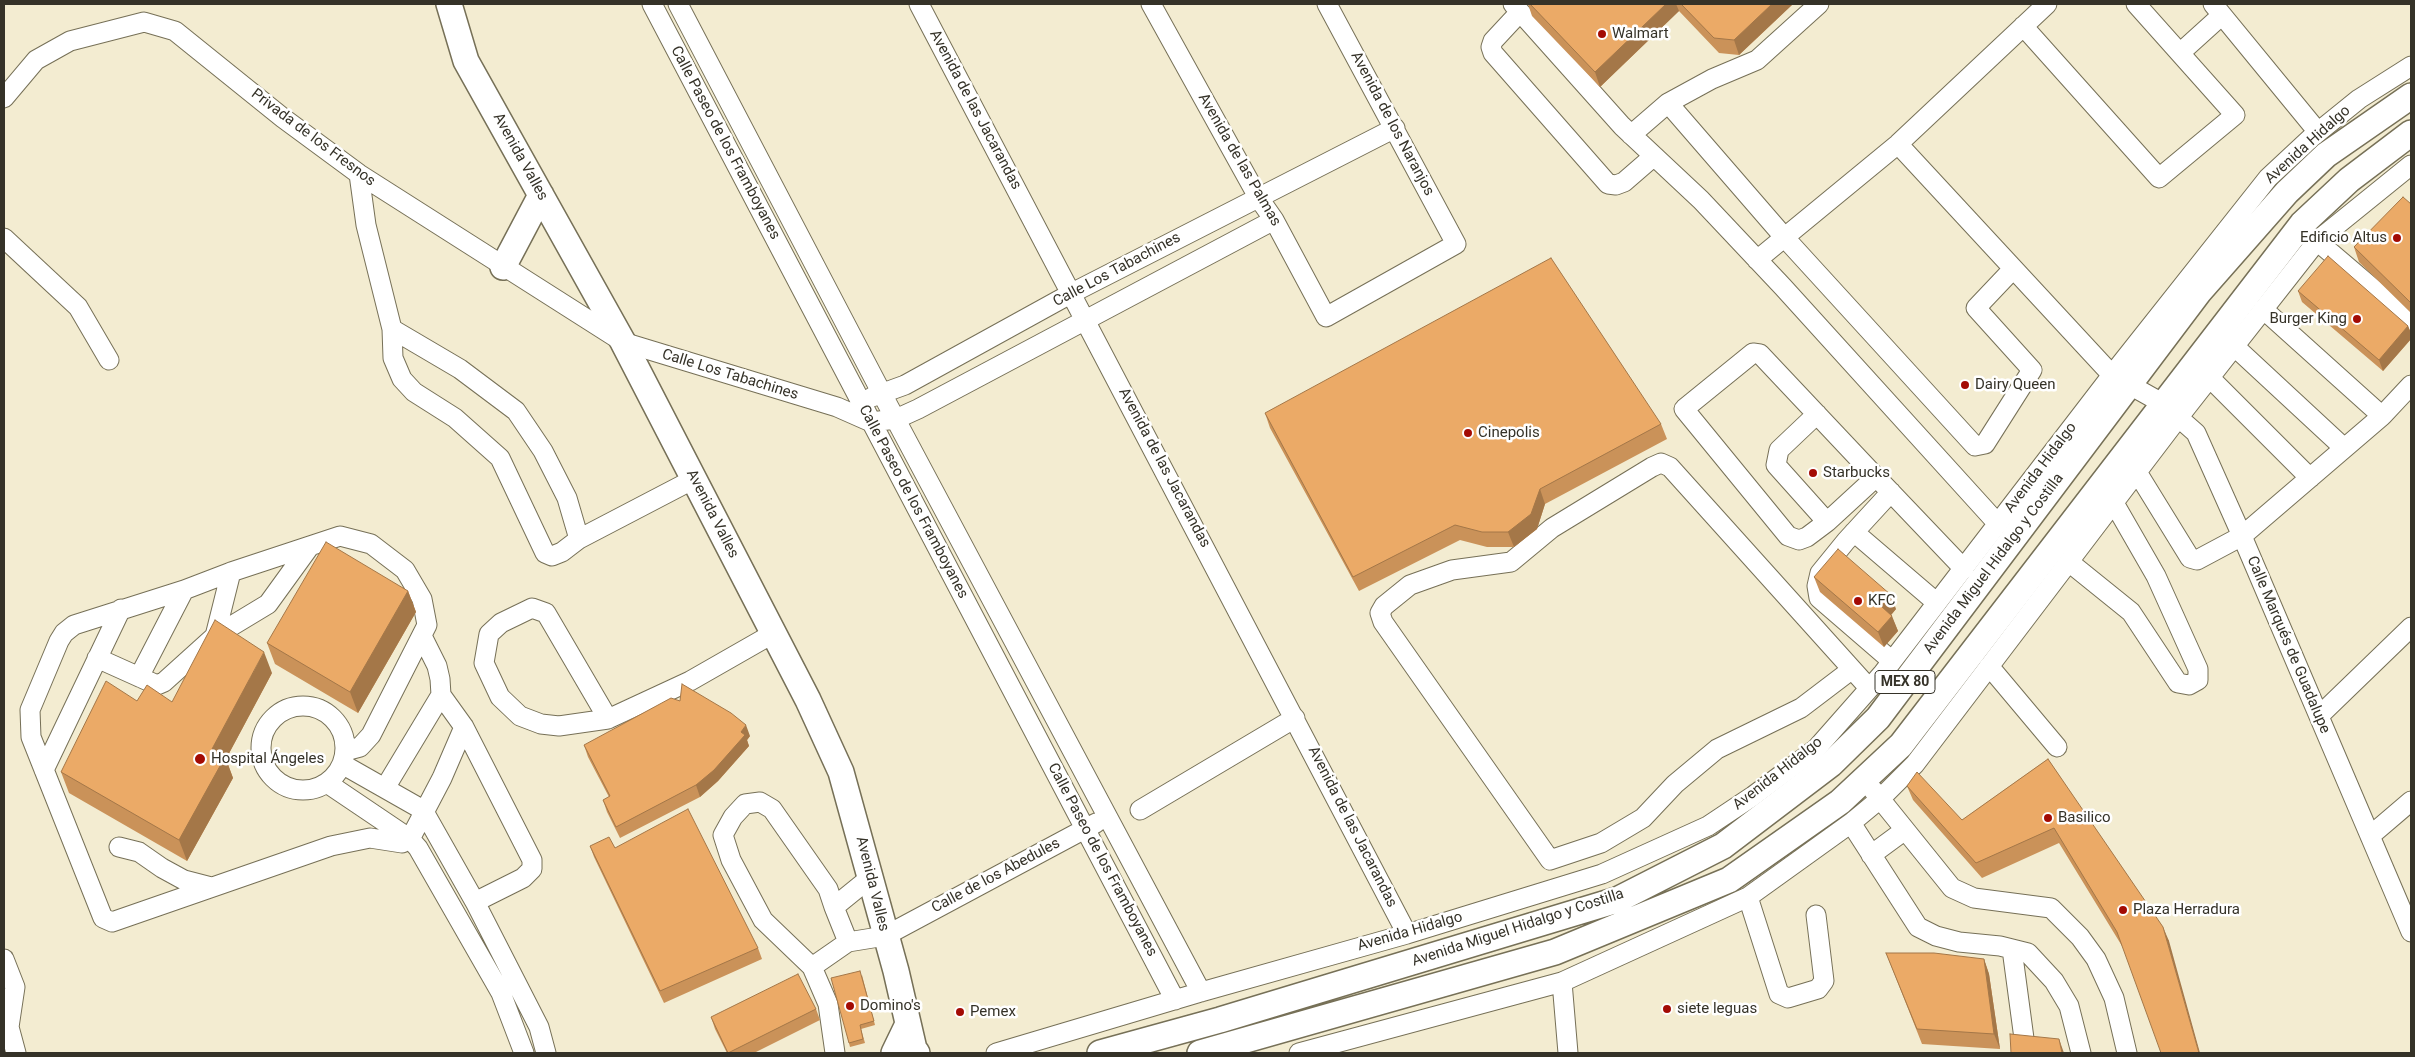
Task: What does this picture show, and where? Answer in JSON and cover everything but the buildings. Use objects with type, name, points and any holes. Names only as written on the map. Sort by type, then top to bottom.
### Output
[{"type":"main road","name":"Avenida Valles","points":[[449,4],[466,61],[623,342],[774,633],[841,772],[896,971],[908,1024],[909,1052]]},
{"type":"main road","name":"Avenida Miguel Hidalgo y Costilla","points":[[1100,1053],[1220,1020],[1617,900],[1723,846],[1823,756],[1878,718],[2121,380],[2287,192],[2326,155],[2411,96]]},
{"type":"main road","name":"Avenida Miguel Hidalgo y Costilla","points":[[1200,1053],[1555,952],[1729,880],[1840,802],[1901,745],[2170,410],[2302,224],[2349,180],[2411,133]]},
{"type":"main road","points":[[503,267],[541,195]]},
{"type":"street","name":"Calle Paseo de los Framboyanes","points":[[652,4],[1175,1000]]},
{"type":"street","name":"Calle Paseo de los Framboyanes","points":[[678,4],[883,395],[1201,992]]},
{"type":"street","name":"Avenida de las Jacarandas","points":[[919,4],[1072,292],[1407,934]]},
{"type":"street","name":"Avenida de las Palmas","points":[[1151,4],[1258,197],[1274,220],[1326,317]]},
{"type":"street","name":"Avenida de los Naranjos","points":[[1326,317],[1456,244],[1327,4]]},
{"type":"street","points":[[1631,135],[1668,103],[1712,79],[1757,60],[1819,4]]},
{"type":"street","points":[[1757,260],[1898,144],[2046,4]]},
{"type":"street","points":[[2023,26],[2159,178],[2235,114],[2136,4]]},
{"type":"street","points":[[1654,156],[1624,182],[1616,185],[1608,184],[1491,47],[1493,41],[1516,8],[1631,135],[1654,156],[1701,200],[1998,524]]},
{"type":"street","points":[[2180,52],[2217,9],[2318,132]]},
{"type":"street","name":"Privada de los Fresnos","points":[[4,98],[36,60],[70,41],[144,22],[175,32],[282,118],[359,174],[623,342]]},
{"type":"street","name":"Avenida Hidalgo","points":[[996,1053],[1201,992],[1407,934],[1602,874],[1708,826],[1753,796],[1823,756],[1869,688],[1937,604],[1998,524],[2121,380],[2268,178],[2318,132],[2359,99],[2411,66]]},
{"type":"street","points":[[1668,103],[1785,238],[1975,446],[1986,444],[2032,370],[1976,308],[2013,269]]},
{"type":"street","name":"Calle Los Tabachines","points":[[837,408],[883,395],[904,385],[1072,292],[1395,128]]},
{"type":"street","name":"Calle Marqués de Guadalupe","points":[[1898,144],[2013,269],[2121,380],[2170,410],[2196,433],[2370,836],[2406,904],[2411,932]]},
{"type":"street","points":[[1299,1053],[1562,982],[1748,897],[1851,823],[1880,799],[1915,764],[2137,472],[2170,410],[2210,378],[2317,240],[2411,165]]},
{"type":"street","points":[[359,174],[366,225],[392,329],[393,358],[402,378],[414,392],[455,418],[500,458],[545,553],[552,556],[562,552],[579,539],[694,479]]},
{"type":"street","name":"Calle Los Tabachines","points":[[623,342],[837,408],[870,422],[896,418],[918,409],[1274,220]]},
{"type":"street","points":[[4,238],[78,308],[109,360]]},
{"type":"street","points":[[2317,240],[2411,322]]},
{"type":"street","points":[[2263,309],[2382,416]]},
{"type":"street","points":[[392,329],[460,369],[516,410],[543,451],[567,498],[579,539]]},
{"type":"street","points":[[2234,346],[2344,448]]},
{"type":"street","points":[[1876,477],[1827,522],[1807,537],[1799,540],[1788,536],[1684,409],[1753,353],[1760,354],[1964,568]]},
{"type":"street","points":[[2210,378],[2310,478]]},
{"type":"street","points":[[2137,472],[2190,558],[2198,560],[2242,536],[2382,416],[2411,385]]},
{"type":"street","points":[[1817,414],[1779,450],[1776,465],[1827,522]]},
{"type":"street","points":[[1563,886],[1550,860],[1383,622],[1380,612],[1384,606],[1410,585],[1452,570],[1511,562],[1552,528],[1652,467],[1661,464],[1670,466],[1869,688]]},
{"type":"street","points":[[1890,492],[1820,574],[1817,586],[1819,598],[1892,661]]},
{"type":"street","points":[[2069,562],[2131,612],[2178,684],[2189,686],[2198,680],[2198,669],[2156,576],[2114,503]]},
{"type":"street","points":[[1854,532],[1937,604]]},
{"type":"street","points":[[343,758],[360,747],[371,735],[427,625],[422,599],[405,570],[371,544],[340,536],[231,572],[184,590],[74,625],[64,632],[59,641],[30,710],[31,737],[103,918],[107,922],[112,922],[331,846],[370,838],[402,842],[410,839],[423,810],[442,778],[464,727]]},
{"type":"street","points":[[97,658],[157,685],[164,682],[215,636],[268,604],[310,546]]},
{"type":"street","points":[[215,636],[231,572]]},
{"type":"street","points":[[139,677],[184,590]]},
{"type":"street","points":[[608,719],[546,613],[532,608],[501,623],[489,634],[484,663],[500,697],[520,716],[541,724],[559,726],[608,719],[690,681],[774,633]]},
{"type":"street","points":[[44,770],[121,609]]},
{"type":"street","points":[[2319,716],[2411,627]]},
{"type":"street","points":[[422,636],[437,666],[441,695],[464,727],[532,860],[532,869],[523,878],[475,902]]},
{"type":"street","points":[[1990,666],[2057,747]]},
{"type":"street","points":[[1550,860],[1601,843],[1643,818],[1674,784],[1717,749],[1801,708],[1851,670]]},
{"type":"street","points":[[385,788],[441,695]]},
{"type":"street","points":[[300,706],[314,708],[327,714],[337,724],[343,736],[343,758],[336,775],[328,783],[315,789],[301,791],[287,788],[275,780],[266,769],[261,756],[261,742],[265,728],[274,717],[286,709],[300,706]]},
{"type":"street","points":[[1140,810],[1295,718]]},
{"type":"street","points":[[343,758],[385,788],[423,810],[475,902],[538,1027],[546,1053]]},
{"type":"street","points":[[1864,779],[1952,888],[1974,898],[2051,908],[2080,937],[2096,959],[2114,998],[2127,1053]]},
{"type":"street","points":[[328,783],[410,839],[418,848],[501,993],[524,1053]]},
{"type":"street","points":[[2370,836],[2411,801]]},
{"type":"street","points":[[812,968],[848,942],[828,889],[772,809],[760,802],[745,804],[733,818],[723,835],[730,860],[764,920],[812,968],[828,1004],[835,1053]]},
{"type":"street","name":"Calle de los Abedules","points":[[848,942],[885,936],[1108,816]]},
{"type":"street","points":[[1851,823],[1918,927],[1936,936],[1959,942],[2028,953],[2054,981],[2069,1006],[2081,1053]]},
{"type":"street","points":[[1871,855],[1905,830]]},
{"type":"street","points":[[119,847],[139,852],[184,880],[211,887]]},
{"type":"street","points":[[834,907],[870,876]]},
{"type":"street","points":[[1748,897],[1779,994],[1788,998],[1818,988],[1824,981],[1816,916]]},
{"type":"street","points":[[1140,933],[1162,918]]},
{"type":"street","points":[[2012,950],[2025,1046]]},
{"type":"street","points":[[4,959],[15,987],[15,1000],[10,1013],[9,1027],[16,1053]]},
{"type":"street","points":[[1562,982],[1568,1053]]},
{"type":"place","name":"Walmart","points":[[1602,34]]},
{"type":"place","name":"Edificio Altus","points":[[2397,238]]},
{"type":"place","name":"Burger King","points":[[2357,319]]},
{"type":"place","name":"Dairy Queen","points":[[1965,385]]},
{"type":"place","name":"Cinepolis","points":[[1468,433]]},
{"type":"place","name":"Starbucks","points":[[1813,473]]},
{"type":"place","name":"KFC","points":[[1858,601]]},
{"type":"place","name":"Hospital Ángeles","points":[[200,759]]},
{"type":"place","name":"Basilico","points":[[2048,818]]},
{"type":"place","name":"Plaza Herradura","points":[[2123,910]]},
{"type":"place","name":"Domino's","points":[[850,1006]]},
{"type":"place","name":"siete leguas","points":[[1667,1009]]},
{"type":"place","name":"Pemex","points":[[960,1012]]}]
